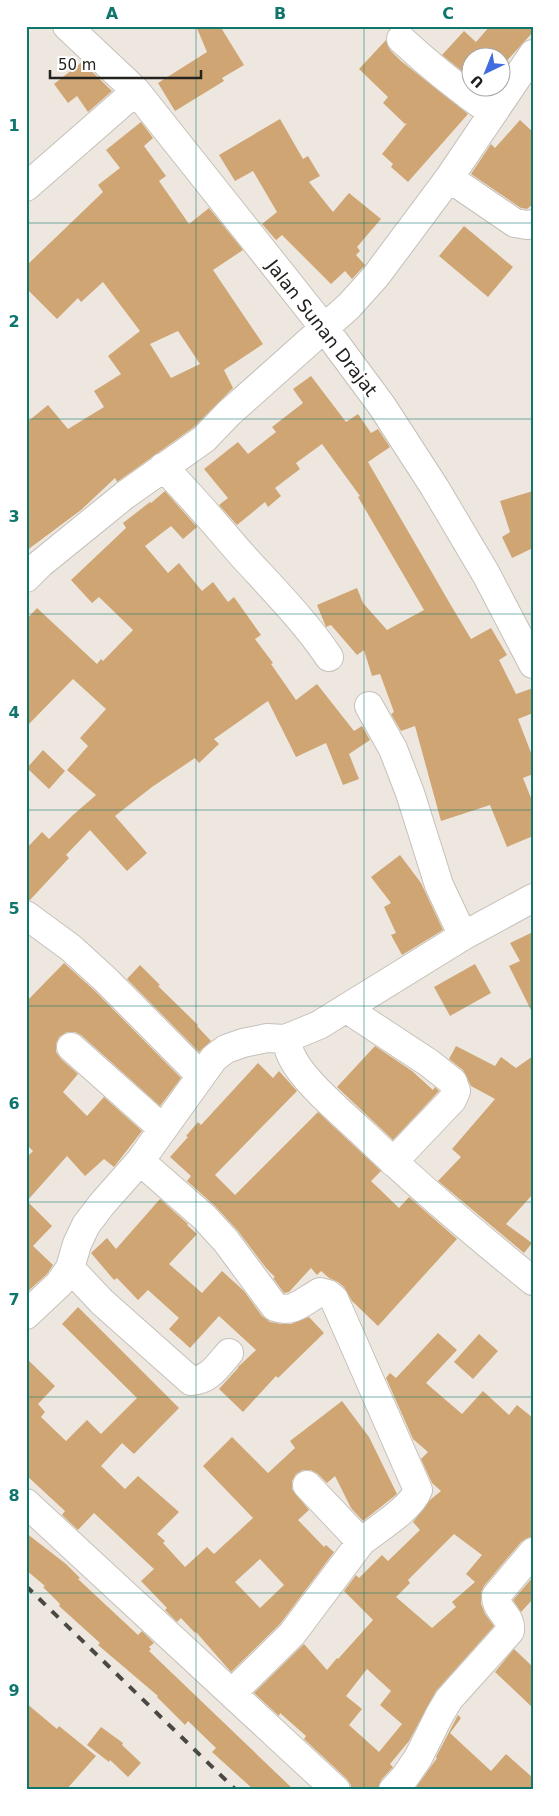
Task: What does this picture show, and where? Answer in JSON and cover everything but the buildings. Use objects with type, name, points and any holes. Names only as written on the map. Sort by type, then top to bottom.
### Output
[{"type":"street","name":"Jalan Sunan Drajat","points":[[67,26],[136,91],[324,329],[382,406],[435,488],[486,574],[533,664]]},
{"type":"street","points":[[400,39],[457,89],[493,113]]},
{"type":"street","points":[[26,578],[40,564],[125,495],[163,466],[204,439],[250,394],[350,306],[376,276],[449,178],[533,54]]},
{"type":"street","points":[[26,187],[136,91]]},
{"type":"street","points":[[449,178],[515,223],[527,226],[533,224]]},
{"type":"street","points":[[163,466],[193,496],[298,616],[329,657]]},
{"type":"street","points":[[369,706],[393,749],[410,793],[439,885],[463,936]]},
{"type":"street","points":[[26,1315],[59,1284],[70,1268],[77,1244],[86,1225],[140,1161],[214,1058],[226,1049],[243,1043],[266,1038],[286,1039],[319,1026],[463,936],[533,898]]},
{"type":"street","points":[[26,915],[71,948],[106,980],[201,1076]]},
{"type":"street","points":[[347,1009],[429,1063],[453,1082],[456,1091],[452,1100],[393,1162]]},
{"type":"street","points":[[286,1039],[292,1058],[303,1074],[393,1162],[467,1228],[533,1281]]},
{"type":"street","points":[[71,1047],[163,1129]]},
{"type":"street","points":[[140,1161],[204,1217],[226,1241],[275,1306],[283,1310],[291,1309],[320,1292],[328,1294],[334,1299],[418,1490],[407,1505],[361,1542],[292,1634],[232,1694]]},
{"type":"street","points":[[70,1268],[102,1302],[190,1381],[201,1380],[211,1373],[228,1353]]},
{"type":"street","points":[[307,1485],[361,1542]]},
{"type":"street","points":[[26,1503],[336,1790]]},
{"type":"street","points":[[393,1790],[418,1758],[440,1714],[450,1699],[510,1630],[510,1622],[497,1607],[496,1596],[533,1552]]},
{"type":"railway","points":[[26,1586],[236,1790]]}]
